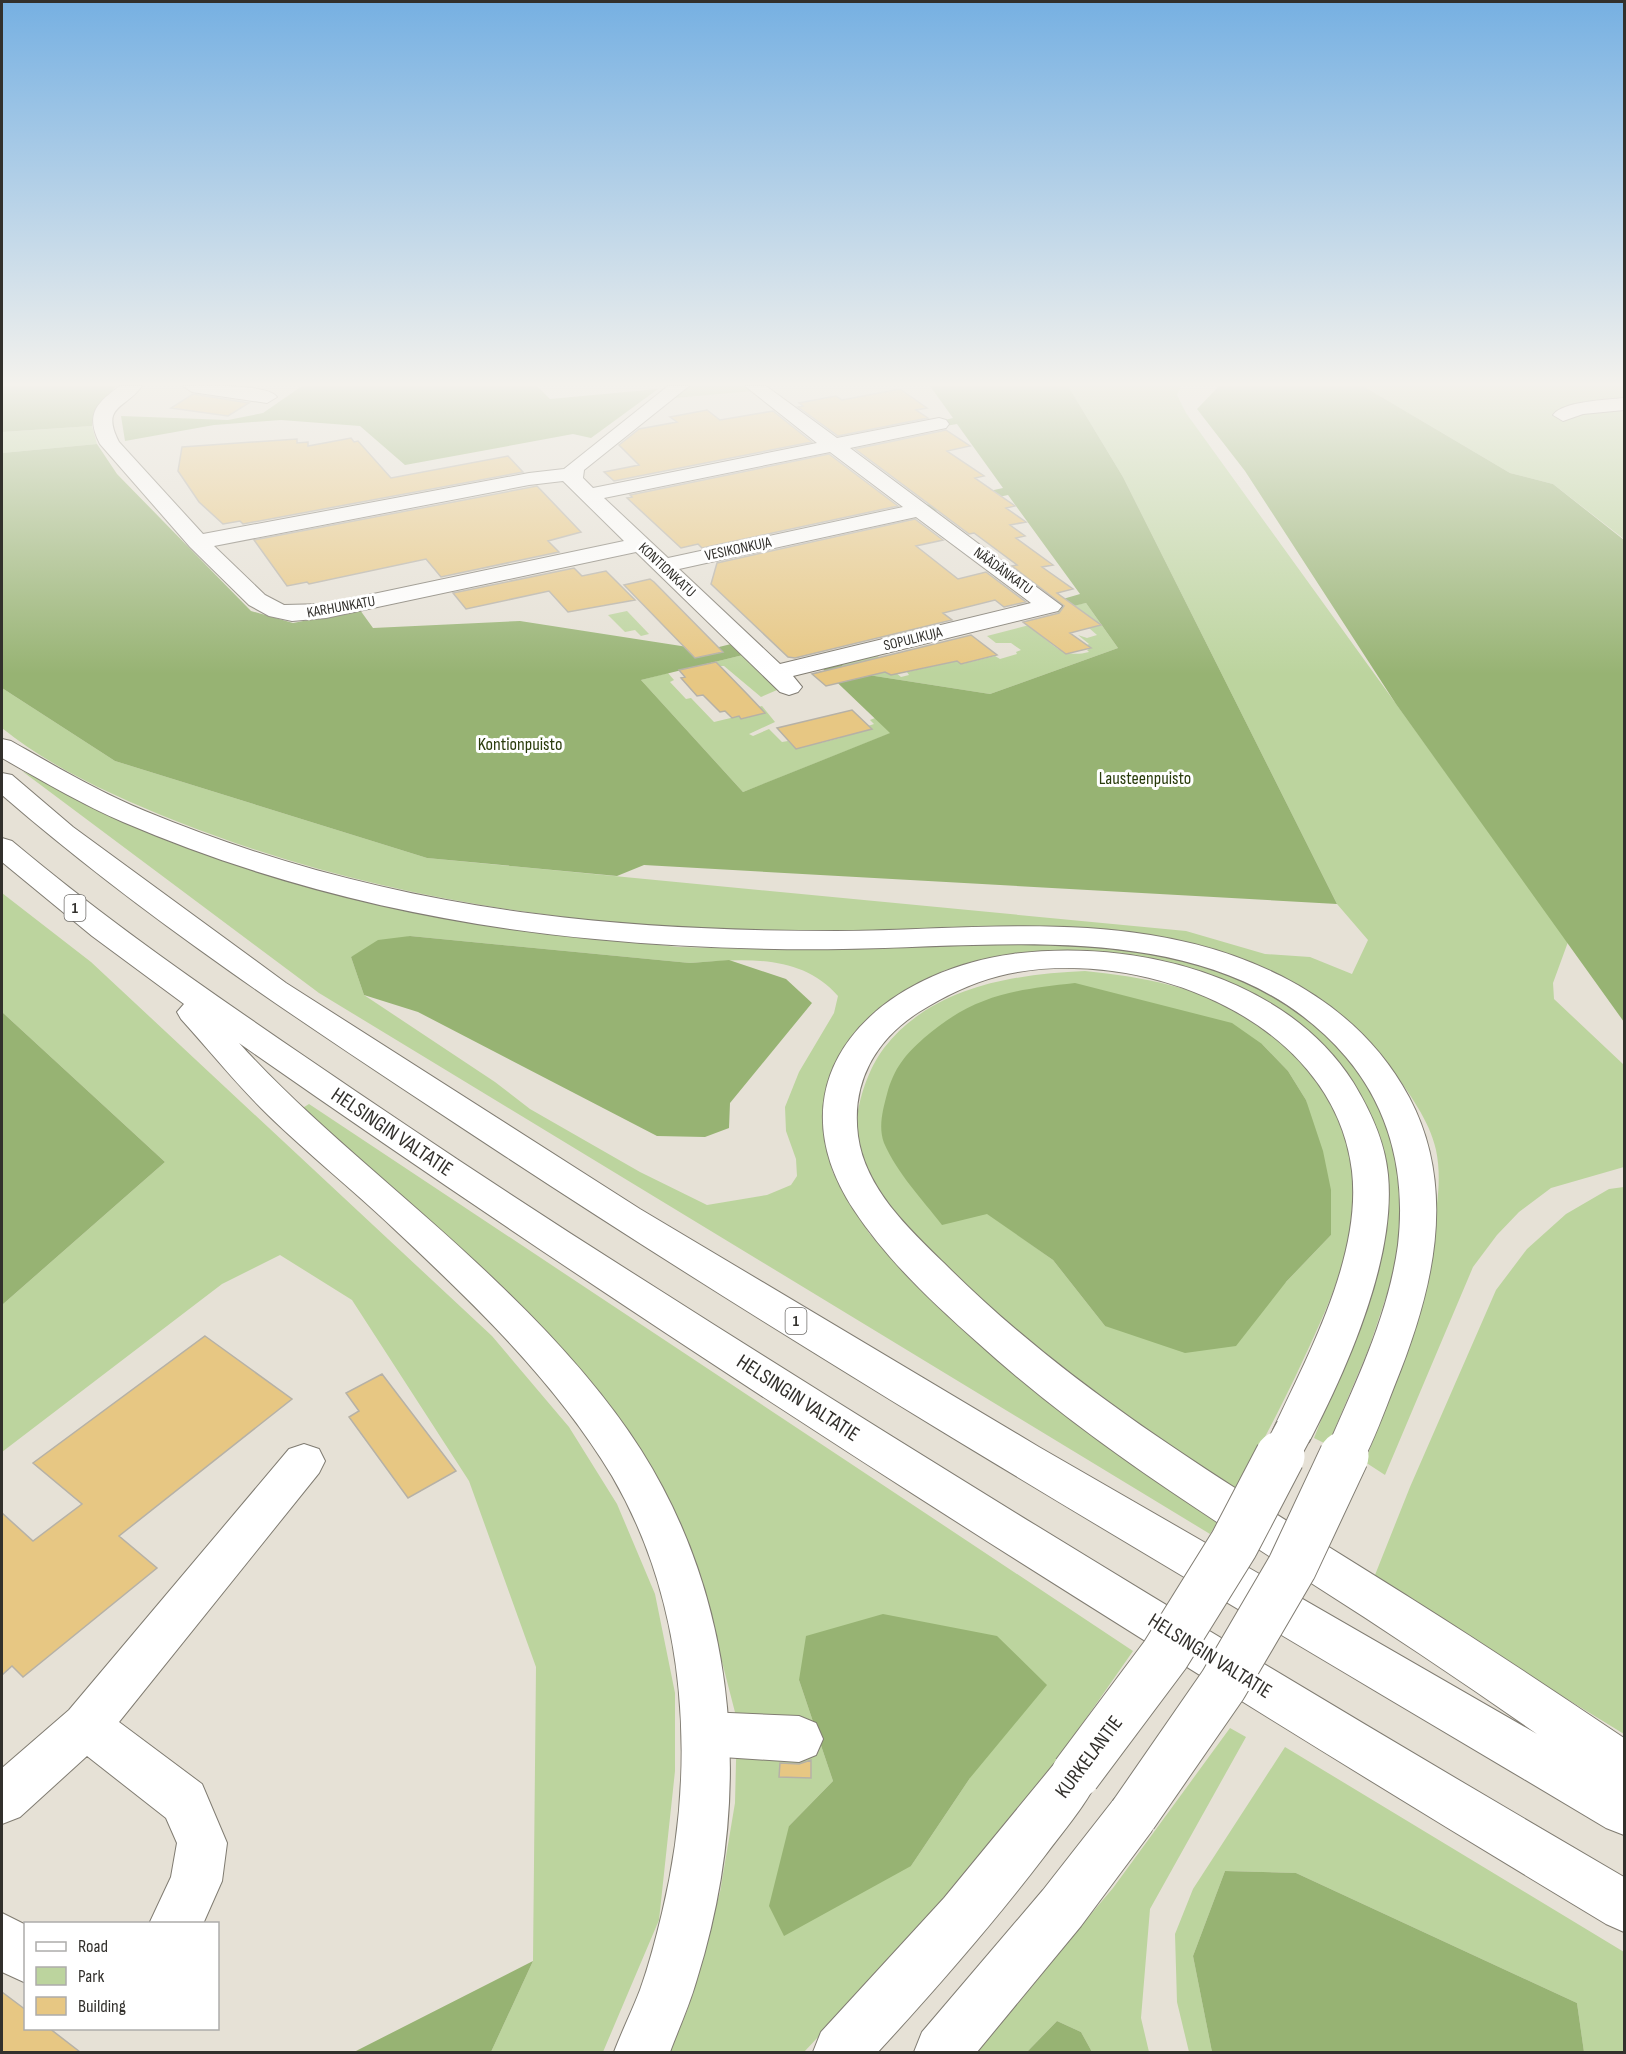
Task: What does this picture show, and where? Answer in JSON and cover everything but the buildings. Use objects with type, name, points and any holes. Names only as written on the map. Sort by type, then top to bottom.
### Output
[{"type":"main road","name":"KARHUNKATU","points":[[146,482],[198,542],[266,606],[292,614],[309,614],[639,545]]},
{"type":"main road","points":[[198,542],[514,482]]},
{"type":"main road","name":"KONTIONKATU","points":[[575,482],[782,680]]},
{"type":"main road","points":[[588,495],[653,482]]},
{"type":"main road","name":"NÄÄDÄNKATU","points":[[882,482],[1050,606]]},
{"type":"main road","name":"VESIKONKUJA","points":[[663,566],[918,510]]},
{"type":"main road","name":"SOPULIKUJA","points":[[782,680],[1050,606]]},
{"type":"main road","points":[[2,747],[122,810],[208,845],[284,870],[439,907],[579,928],[667,935],[836,940],[1007,936],[1105,938],[1154,945],[1196,955],[1252,975],[1308,1005],[1341,1030],[1383,1077],[1394,1094],[1408,1126],[1418,1172],[1418,1228],[1413,1268],[1400,1319],[1346,1453],[1292,1567],[1223,1685],[1133,1815],[1062,1908],[942,2052]]},
{"type":"main road","name":"1","points":[[2,780],[63,833],[275,990],[627,1218],[1024,1459],[1624,1811]]},
{"type":"main road","name":"HELSINGIN VALTATIE","points":[[2,847],[50,889],[151,967],[558,1245],[944,1491],[1435,1795],[1624,1906]]},
{"type":"main road","name":"KURKELANTIE","points":[[841,2052],[931,1956],[1017,1854],[1165,1655],[1234,1544],[1294,1430],[1344,1314],[1365,1246],[1371,1204],[1371,1172],[1355,1110],[1335,1077],[1307,1046],[1265,1013],[1194,981],[1132,966],[1067,960],[1017,963],[970,974],[909,1004],[876,1029],[862,1045],[843,1081],[839,1096],[842,1146],[863,1193],[882,1222],[939,1285],[1039,1372],[1204,1492],[1480,1667],[1624,1766]]},
{"type":"main road","points":[[151,967],[290,1117],[368,1184],[464,1273],[528,1339],[608,1436],[644,1493],[678,1569],[700,1661],[707,1734],[706,1800],[690,1906],[672,1973],[642,2052]]},
{"type":"main road","points":[[2,1800],[86,1726],[303,1461]]},
{"type":"main road","points":[[86,1726],[184,1801],[202,1843],[196,1881],[176,1922]]},
{"type":"main road","points":[[707,1734],[799,1740]]},
{"type":"main road","points":[[2,1940],[24,1956]]},
{"type":"green space","name":"Kontionpuisto","points":[[2,482],[125,482],[251,611],[293,623],[360,610],[373,628],[520,621],[707,650],[731,644],[743,655],[641,680],[743,792],[890,733],[821,667],[840,663],[849,672],[990,694],[1118,648],[1086,603],[1065,608],[1056,601],[1080,594],[1008,495],[934,511],[926,505],[1003,488],[999,482],[1125,482],[1337,904],[644,865],[617,876],[427,858],[115,761],[2,688]]},
{"type":"green space","points":[[1125,482],[1236,482],[1568,942],[1553,983],[1554,999],[1624,1065],[1624,1167],[1551,1188],[1519,1212],[1497,1235],[1473,1267],[1385,1475],[1365,1462],[1396,1378],[1413,1323],[1427,1265],[1439,1182],[1436,1150],[1429,1128],[1418,1107],[1381,1054],[1346,1019],[1320,999],[1291,982],[1243,960],[1193,944],[1143,934],[1041,927],[812,930],[670,926],[545,915],[384,886],[227,840],[176,821],[86,781],[42,756],[2,728],[2,688],[115,761],[427,858],[1186,931],[1265,954],[1310,957],[1352,974],[1368,940],[1337,904]]},
{"type":"green space","points":[[1252,482],[1545,482],[1553,484],[1624,540],[1624,1022],[1396,704]]},
{"type":"green space","points":[[1545,482],[1624,482],[1624,539],[1553,484]]},
{"type":"green space","points":[[1059,603],[1065,607],[1086,603],[1118,648],[990,694],[849,672],[840,663],[875,654],[879,657],[866,661],[879,673],[896,673],[901,677],[909,675],[907,672],[957,661],[962,664],[995,656],[1000,659],[1017,654],[1016,652],[1021,650],[1011,643],[996,643],[987,636],[1052,619],[1033,629],[1065,652],[1080,654],[1089,652],[1087,650],[1091,648],[1087,645],[1089,644],[1078,635],[1087,638],[1097,635],[1089,628],[1101,625],[1085,613],[1060,614],[1052,609]]},
{"type":"green space","points":[[627,611],[649,634],[641,636],[635,630],[625,632],[608,615]]},
{"type":"green space","points":[[743,655],[777,690],[761,697],[724,666],[713,666],[710,663]]},
{"type":"green space","points":[[668,673],[674,680],[670,682],[686,699],[691,698],[714,722],[739,716],[741,719],[753,716],[754,708],[762,706],[775,722],[749,734],[753,736],[769,729],[782,742],[788,741],[796,749],[807,746],[816,739],[820,743],[840,738],[848,731],[851,734],[871,729],[868,726],[874,724],[870,720],[875,718],[891,733],[743,792],[641,680]]},
{"type":"green space","points":[[22,771],[111,814],[217,858],[300,883],[536,932],[678,947],[815,950],[1063,942],[1179,957],[1237,976],[1280,998],[1354,1057],[1394,1123],[1406,1211],[1394,1273],[1369,1348],[1328,1445],[1314,1438],[1353,1340],[1375,1125],[1358,1091],[1332,1057],[1179,966],[985,961],[945,970],[913,987],[831,1074],[823,1104],[824,1132],[833,1173],[869,1233],[913,1283],[1045,1393],[1219,1520],[1210,1534],[319,993]],"holes":[[[410,936],[690,963],[750,960],[789,966],[807,972],[823,982],[838,996],[834,1013],[799,1072],[785,1107],[786,1131],[796,1159],[797,1176],[791,1185],[767,1195],[707,1205],[640,1172],[530,1109],[495,1082],[364,995],[351,957]]]},
{"type":"green space","points":[[2,893],[91,962],[492,1336],[569,1427],[617,1504],[655,1594],[675,1693],[675,1771],[659,1920],[603,2052],[491,2052],[533,1961],[536,1667],[469,1481],[352,1300],[280,1255],[222,1284],[2,1452],[2,1305],[165,1162],[2,1012]]},
{"type":"green space","points":[[410,936],[690,963],[729,960],[786,979],[812,1003],[730,1103],[729,1128],[705,1137],[657,1136],[418,1012],[364,995],[351,957],[378,940]]},
{"type":"green space","points":[[1085,971],[1145,979],[1202,995],[1229,1006],[1279,1038],[1301,1060],[1331,1098],[1346,1126],[1354,1177],[1354,1204],[1344,1257],[1336,1283],[1304,1358],[1236,1491],[1108,1406],[1027,1343],[920,1243],[888,1205],[864,1164],[857,1131],[862,1093],[878,1057],[903,1027],[925,1011],[949,998],[975,988],[1002,981]],"holes":[[[1262,1044],[1288,1071],[1306,1100],[1331,1235],[1286,1282],[1105,1326],[1053,1260],[987,1213]]]},
{"type":"green space","points":[[1075,983],[1232,1023],[1262,1044],[1288,1071],[1306,1100],[1323,1151],[1331,1190],[1331,1235],[1286,1282],[1236,1346],[1185,1353],[1105,1326],[1053,1260],[987,1214],[942,1225],[903,1175],[884,1143],[881,1131],[882,1118],[893,1077],[911,1050],[924,1038],[960,1012],[995,997],[1032,988]]},
{"type":"green space","points":[[2,1012],[165,1162],[2,1305]]},
{"type":"green space","points":[[309,1104],[1133,1651],[993,1852],[804,2052],[669,2052],[687,2011],[720,1892],[735,1803],[737,1720],[703,1588],[660,1488],[301,1109]],"holes":[[[799,1680],[970,1778],[911,1866],[789,1826],[833,1781]]]},
{"type":"green space","points":[[1624,1187],[1624,1734],[1373,1580],[1410,1487],[1496,1290],[1527,1249],[1566,1214],[1609,1189]]},
{"type":"green space","points":[[883,1614],[997,1636],[1047,1685],[970,1778],[911,1866],[784,1936],[769,1906],[789,1826],[833,1781],[799,1680],[806,1636]]},
{"type":"green space","points":[[1230,1728],[1246,1737],[1150,1909],[1141,2018],[1149,2052],[1092,2052],[1081,2032],[1057,2021],[1027,2052],[974,2052],[1113,1888]]},
{"type":"green space","points":[[1285,1747],[1624,1952],[1624,2052],[1584,2052],[1577,2003],[1296,1873],[1225,1871],[1193,1956],[1212,2052],[1189,2052],[1177,2002],[1175,1934],[1193,1889]]},
{"type":"green space","points":[[1225,1871],[1296,1873],[1577,2003],[1584,2052],[1212,2052],[1193,1956]]},
{"type":"green space","points":[[533,1961],[491,2052],[354,2052]]},
{"type":"green space","points":[[1057,2021],[1081,2032],[1092,2052],[1027,2052]]},
{"type":"park label","name":"Lausteenpuisto","points":[[1145,778]]}]
